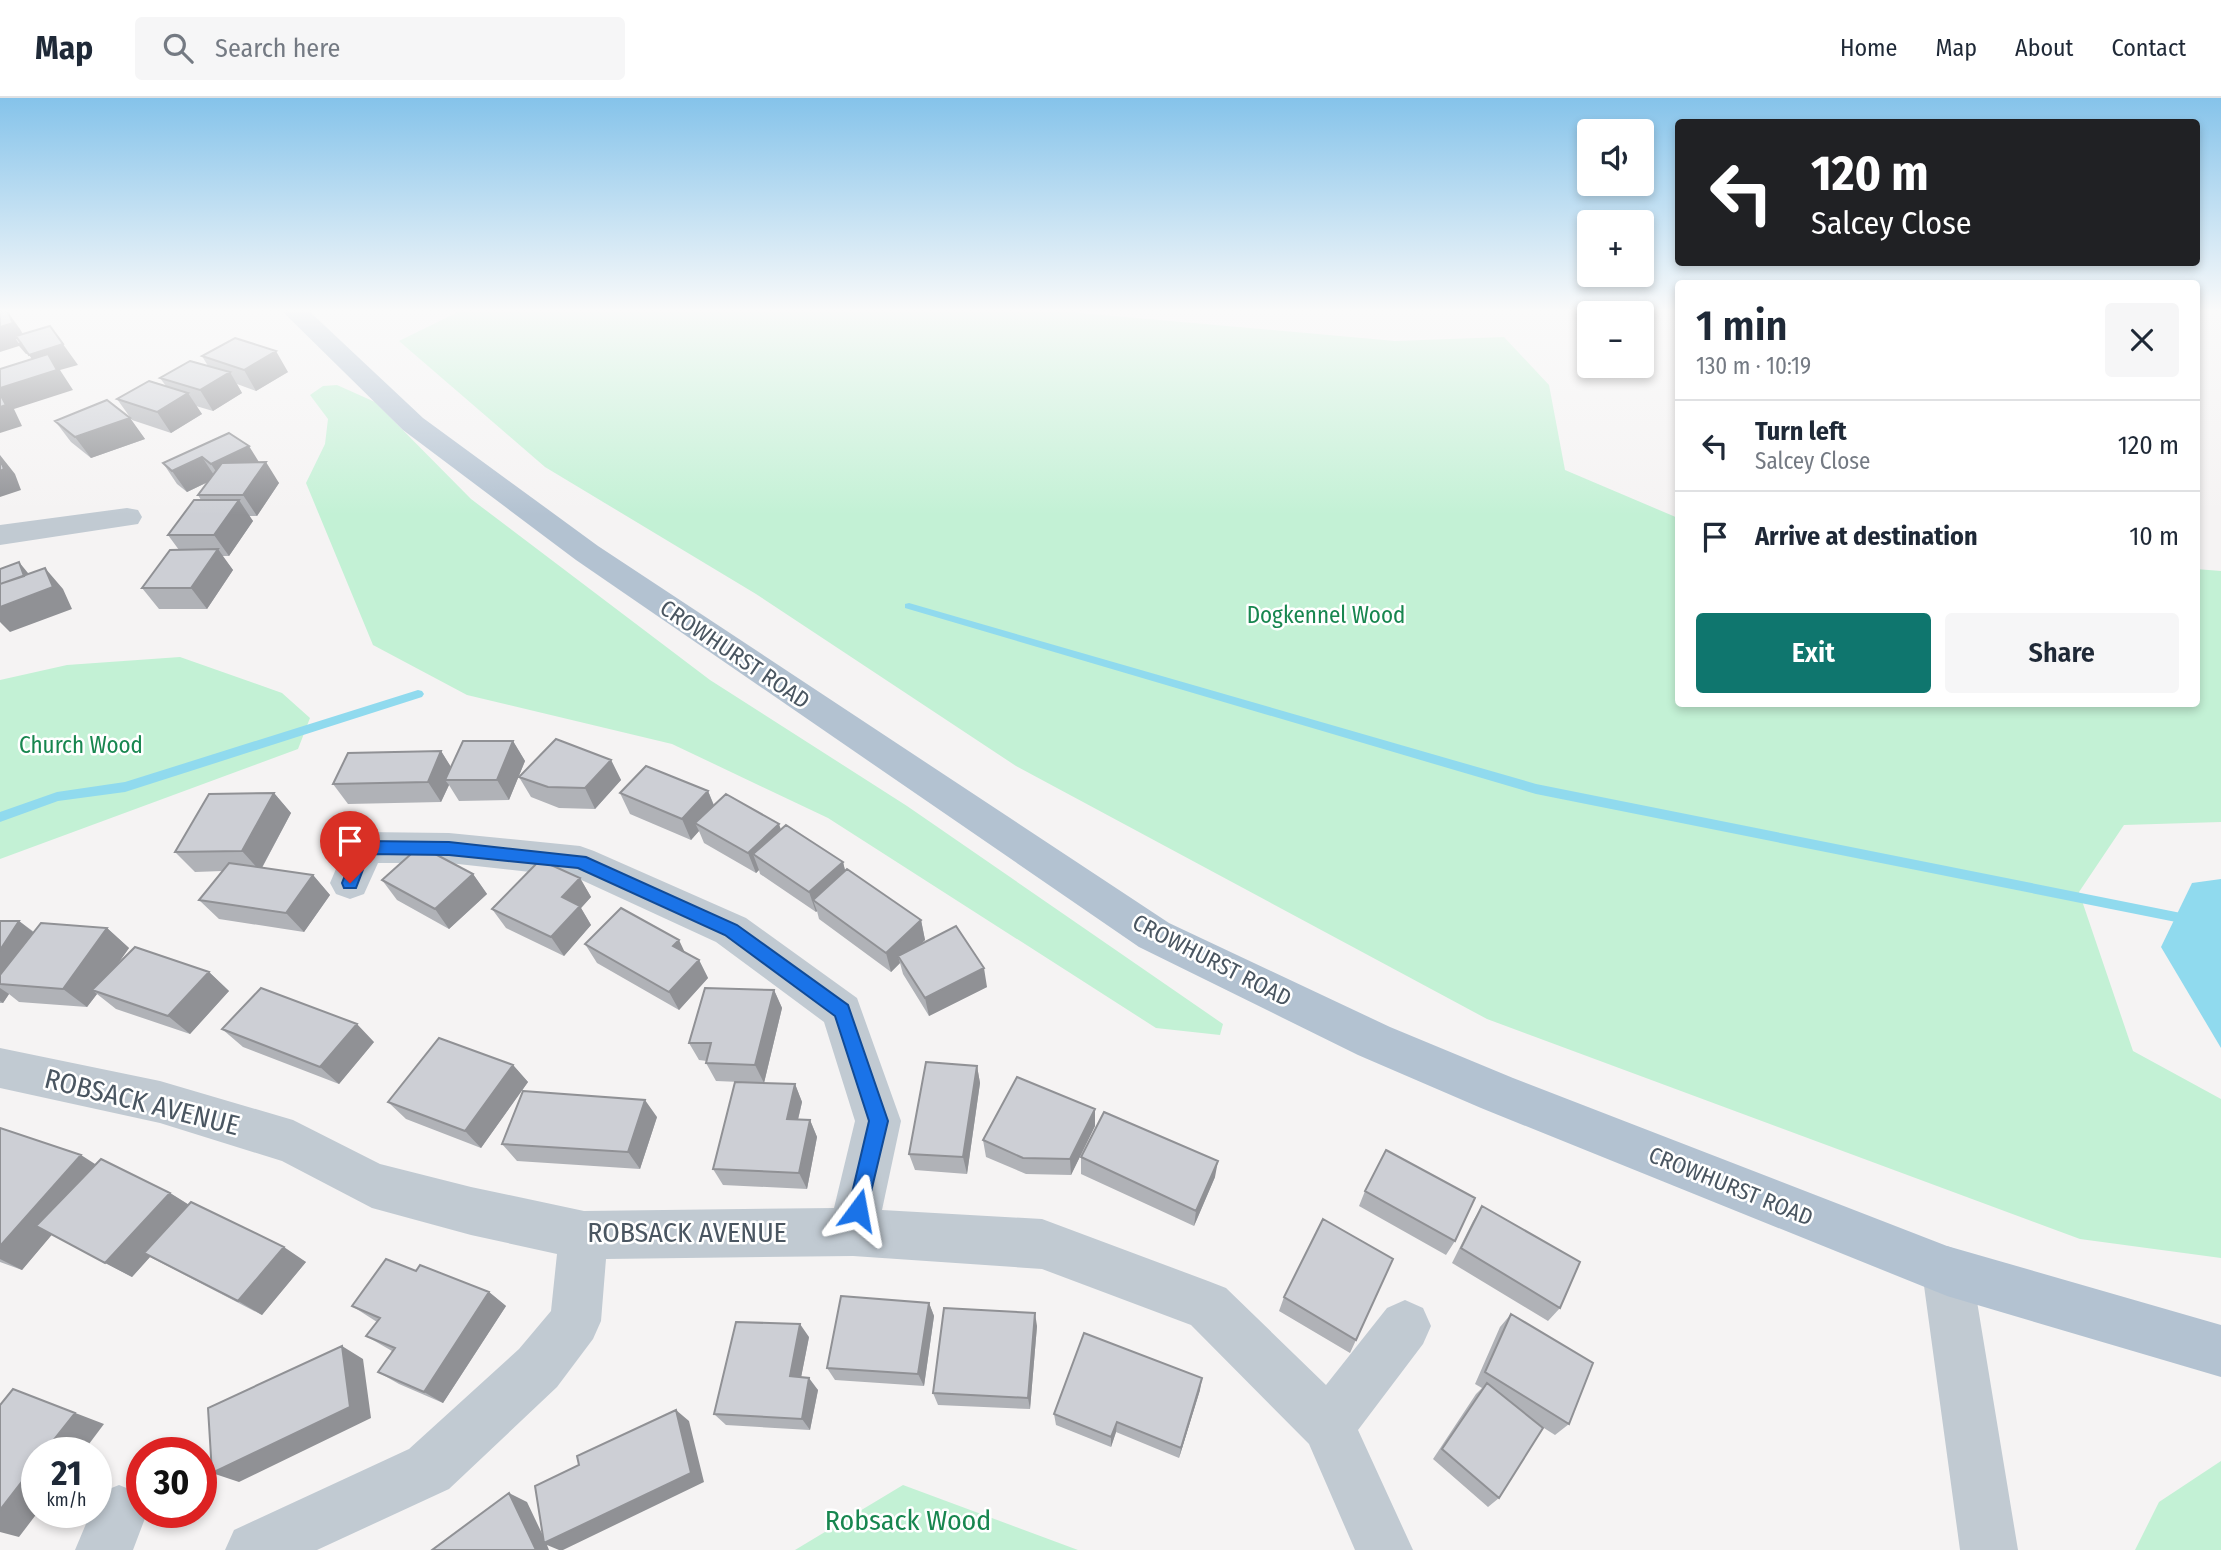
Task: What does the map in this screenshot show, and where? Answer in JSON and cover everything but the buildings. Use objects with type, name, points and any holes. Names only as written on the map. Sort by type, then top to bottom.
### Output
[{"type":"main road","name":"CROWHURST ROAD","points":[[364,379],[412,425],[587,553],[1154,935],[1374,1041],[1497,1093],[1947,1271],[2221,1351]]},
{"type":"street","points":[[0,535],[127,517]]},
{"type":"street","points":[[350,883],[364,847],[449,848],[580,862],[731,930],[842,1011],[878,1121],[853,1232]]},
{"type":"street","name":"ROBSACK AVENUE","points":[[0,1068],[160,1102],[293,1142],[372,1185],[471,1211],[584,1235],[853,1232],[1042,1244],[1208,1306],[1328,1425],[1384,1550]]},
{"type":"street","points":[[254,1550],[429,1469],[538,1368],[575,1321],[584,1235]]},
{"type":"street","points":[[1947,1271],[1989,1550]]},
{"type":"street","points":[[1328,1425],[1405,1326]]},
{"type":"green space","name":"Dogkennel Wood","points":[[443,379],[1543,379],[1549,385],[1565,470],[1675,517],[1675,707],[2200,707],[2200,569],[2221,571],[2221,822],[2124,825],[2079,892],[2133,1051],[2221,1099],[2221,1258],[2080,1239],[1487,1019],[1016,766],[756,594],[545,467]]},
{"type":"green space","points":[[337,385],[375,402],[471,499],[710,680],[907,806],[1223,1024],[1220,1035],[1156,1028],[828,818],[672,744],[467,695],[373,645],[306,483],[325,444],[328,419],[310,395],[323,386]]},
{"type":"green space","name":"Church Wood","points":[[180,657],[282,693],[310,718],[298,749],[0,859],[0,680],[67,665]]},
{"type":"green space","points":[[2221,1461],[2221,1550],[2135,1550],[2159,1502]]},
{"type":"green space","name":"Robsack Wood","points":[[903,1485],[1078,1550],[795,1550]]},
{"type":"water","points":[[2221,879],[2221,1048],[2161,947],[2192,883]]},
{"type":"waterway","points":[[909,606],[1536,789],[2176,917]]},
{"type":"waterway","points":[[0,817],[57,797],[125,787],[418,694]]},
{"type":"route","points":[[350,883],[364,847],[449,848],[580,862],[731,930],[842,1011],[878,1121],[858,1210]]}]
